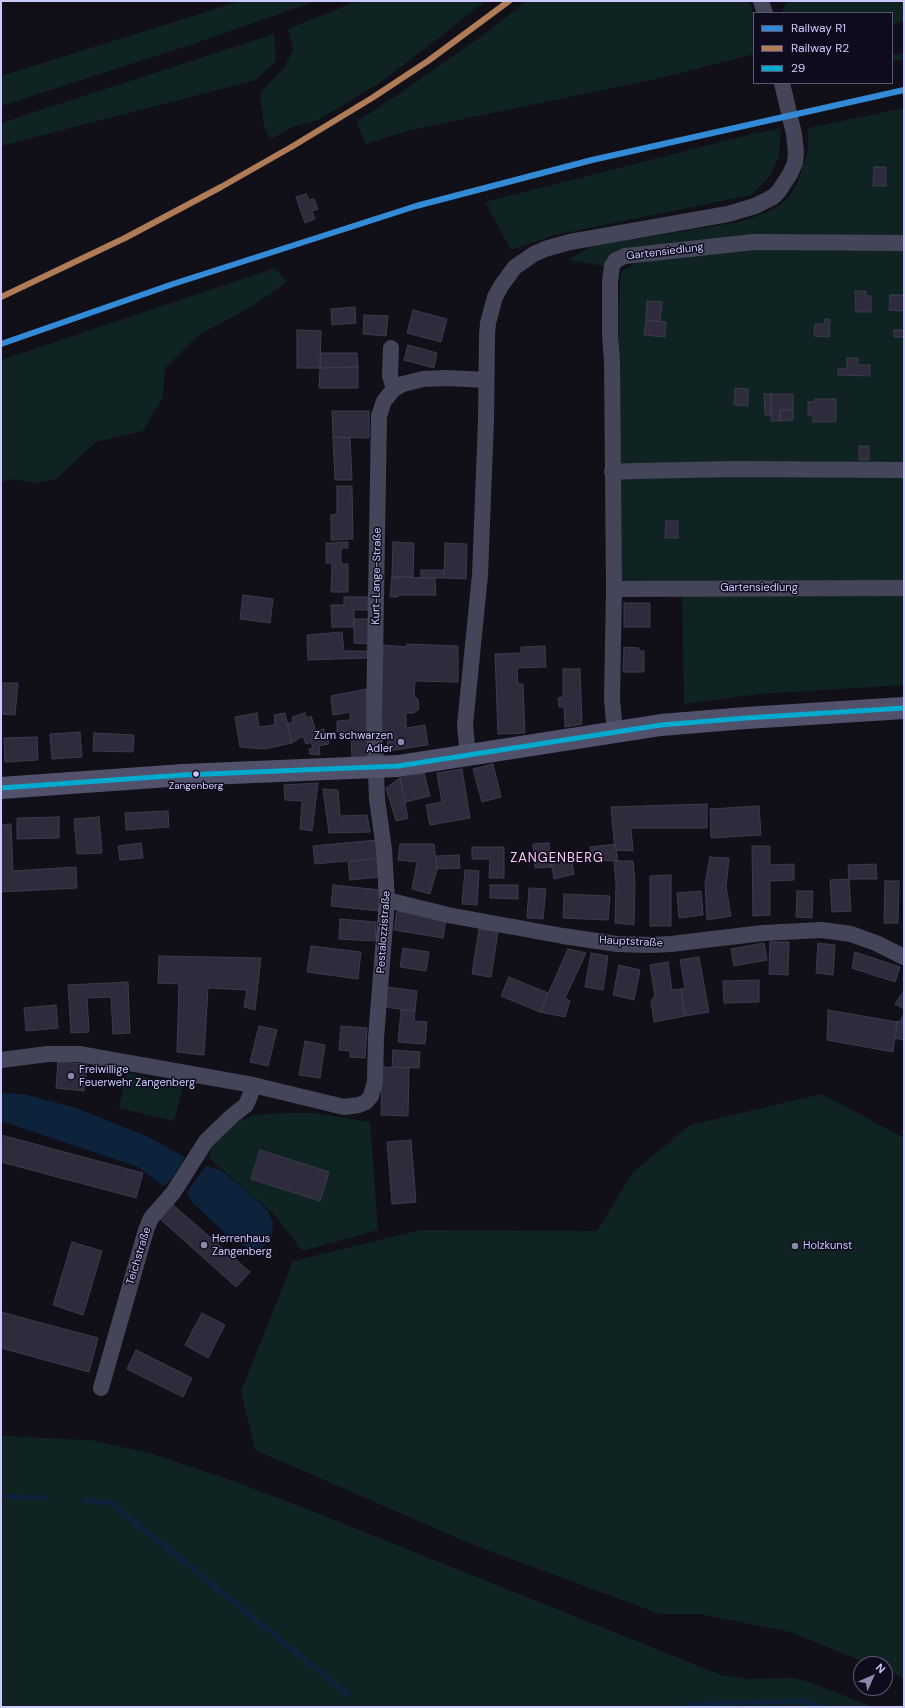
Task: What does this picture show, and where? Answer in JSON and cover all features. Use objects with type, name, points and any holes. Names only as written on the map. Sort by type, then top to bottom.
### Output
[{"type":"street","points":[[760,1],[765,12]]},
{"type":"street","points":[[468,756],[465,724],[480,575],[488,323],[495,297],[515,267],[524,260],[545,249],[570,242],[728,214],[755,206],[770,199],[785,183],[795,163],[796,152],[794,134],[782,84]]},
{"type":"street","name":"Gartensiedlung","points":[[616,732],[612,700],[614,589],[610,281],[612,266],[616,260],[625,256],[636,254],[754,242],[904,243]]},
{"type":"street","points":[[391,348],[390,376],[394,389],[403,384],[423,379],[447,378],[486,380]]},
{"type":"street","name":"Kurt-Lange-Straße","points":[[375,768],[379,416],[384,401],[394,389]]},
{"type":"street","points":[[612,472],[635,470],[735,469],[904,470]]},
{"type":"street","name":"Gartensiedlung","points":[[614,589],[725,587],[904,588]]},
{"type":"street","points":[[1,788],[198,774],[375,768],[468,756],[661,725],[904,708]]},
{"type":"street","name":"Pestalozzistraße","points":[[252,1085],[344,1107],[359,1105],[366,1102],[371,1096],[375,1082],[376,1038],[387,900],[384,849],[377,799],[375,768]]},
{"type":"street","name":"Hauptstraße","points":[[387,900],[448,915],[563,936],[617,944],[671,944],[776,932],[822,930],[851,934],[902,953]]},
{"type":"street","points":[[1,1060],[48,1054],[80,1054],[252,1085]]},
{"type":"street","name":"Teichstraße","points":[[101,1388],[146,1230],[151,1218],[173,1193],[206,1141],[246,1105],[250,1096],[252,1085]]},
{"type":"green space","points":[[241,1],[316,1],[196,43],[1,106],[1,76]]},
{"type":"green space","points":[[358,1],[486,1],[384,80],[318,120],[292,127],[270,140],[264,126],[260,93],[284,68],[293,50],[288,29]]},
{"type":"green space","points":[[526,1],[748,1],[753,12],[753,54],[665,77],[411,130],[366,144],[356,122],[396,96],[490,30]]},
{"type":"green space","points":[[786,1],[904,1],[904,21],[893,24],[893,12],[782,12]]},
{"type":"green space","points":[[274,34],[276,61],[256,80],[1,146],[1,123]]},
{"type":"green space","points":[[904,53],[904,59],[893,61],[893,55]]},
{"type":"green space","points":[[904,108],[904,685],[759,694],[684,704],[682,581],[618,581],[619,305],[621,272],[636,263],[832,236],[604,266],[568,260],[592,246],[739,222],[762,214],[779,206],[789,196],[797,184],[808,151],[808,128]]},
{"type":"green space","points":[[781,128],[779,156],[770,176],[751,195],[555,235],[511,250],[485,202],[748,135]]},
{"type":"green space","points":[[275,268],[287,282],[254,305],[197,336],[165,368],[163,397],[143,431],[96,442],[56,479],[36,483],[12,479],[1,483],[1,360]]},
{"type":"green space","points":[[127,1073],[183,1086],[174,1121],[119,1108]]},
{"type":"green space","points":[[822,1094],[904,1138],[904,1678],[893,1674],[893,1656],[853,1656],[853,1658],[790,1632],[700,1614],[660,1614],[476,1546],[255,1450],[241,1391],[293,1261],[421,1230],[597,1231],[633,1172],[690,1125]]},
{"type":"green space","points":[[315,1113],[370,1122],[378,1230],[302,1251],[276,1216],[209,1158],[212,1144],[233,1124],[254,1115]]},
{"type":"green space","points":[[1,1436],[90,1440],[150,1453],[233,1481],[307,1509],[721,1675],[747,1679],[794,1678],[809,1682],[873,1707],[1,1707]]},
{"type":"water","points":[[1,1093],[24,1094],[76,1108],[146,1136],[185,1157],[172,1179],[163,1186],[138,1167],[1,1121]]},
{"type":"water","points":[[206,1166],[221,1170],[268,1211],[273,1223],[272,1234],[262,1249],[249,1249],[230,1238],[192,1202],[187,1192]]},
{"type":"building","points":[[874,167],[886,167],[886,186],[873,186]]},
{"type":"building","points":[[306,194],[309,200],[314,199],[318,209],[312,211],[315,219],[305,223],[296,197]]},
{"type":"building","points":[[855,291],[866,291],[866,296],[871,296],[871,312],[856,312]]},
{"type":"building","points":[[890,295],[904,295],[904,311],[889,310]]},
{"type":"building","points":[[647,301],[662,302],[660,321],[646,320]]},
{"type":"building","points":[[355,307],[356,323],[332,325],[331,309]]},
{"type":"building","points":[[413,310],[447,319],[441,342],[407,333]]},
{"type":"building","points":[[364,315],[388,316],[386,336],[363,334]]},
{"type":"building","points":[[825,319],[830,319],[829,337],[814,336],[815,324],[824,324]]},
{"type":"building","points":[[646,320],[666,322],[665,337],[644,335]]},
{"type":"building","points":[[297,330],[321,331],[320,368],[297,368]]},
{"type":"building","points":[[894,330],[904,330],[904,337],[894,337]]},
{"type":"building","points":[[408,345],[437,353],[434,368],[404,360]]},
{"type":"building","points":[[321,353],[357,353],[358,367],[320,368]]},
{"type":"building","points":[[847,358],[858,358],[858,365],[870,365],[870,376],[838,375],[838,369],[847,369]]},
{"type":"building","points":[[358,367],[358,388],[319,388],[320,368]]},
{"type":"building","points":[[735,388],[748,389],[748,406],[734,405]]},
{"type":"building","points":[[764,394],[771,394],[771,415],[765,415]]},
{"type":"building","points":[[771,394],[793,394],[793,410],[780,410],[780,421],[771,421]]},
{"type":"building","points":[[815,399],[836,399],[836,422],[813,422],[813,415],[808,415],[808,402],[814,402]]},
{"type":"building","points":[[780,410],[793,410],[793,420],[780,421]]},
{"type":"building","points":[[332,411],[369,411],[369,438],[333,437]]},
{"type":"building","points":[[333,437],[350,438],[352,480],[335,480]]},
{"type":"building","points":[[859,446],[869,446],[869,460],[859,460]]},
{"type":"building","points":[[337,486],[352,486],[353,539],[331,540],[331,515],[337,514]]},
{"type":"building","points":[[666,521],[678,521],[678,538],[665,538]]},
{"type":"building","points":[[348,542],[348,548],[341,548],[341,564],[348,564],[348,592],[331,592],[332,563],[326,563],[326,543]]},
{"type":"building","points":[[393,542],[414,543],[413,577],[392,577]]},
{"type":"building","points":[[445,543],[467,544],[466,579],[444,578]]},
{"type":"building","points":[[421,570],[444,570],[444,578],[421,578]]},
{"type":"building","points":[[392,577],[435,578],[436,595],[398,595],[398,597],[390,597]]},
{"type":"building","points":[[243,595],[273,599],[270,623],[240,619]]},
{"type":"building","points":[[344,597],[368,597],[368,610],[354,610],[354,627],[332,627],[331,605],[344,605]]},
{"type":"building","points":[[624,603],[650,603],[650,627],[624,627]]},
{"type":"building","points":[[354,619],[369,619],[369,644],[354,643]]},
{"type":"building","points":[[342,632],[344,651],[368,651],[367,658],[308,660],[307,635]]},
{"type":"building","points":[[407,644],[458,646],[458,682],[415,681],[414,696],[418,699],[419,709],[414,713],[406,713],[406,728],[425,725],[428,745],[388,751],[387,735],[381,735],[383,645],[406,647]]},
{"type":"building","points":[[545,646],[546,667],[517,668],[518,684],[523,684],[525,733],[498,734],[495,654],[521,653],[521,647]]},
{"type":"building","points":[[624,647],[639,648],[639,651],[644,651],[644,672],[623,672]]},
{"type":"building","points":[[563,669],[580,669],[582,724],[565,727],[564,707],[559,707],[558,698],[563,697]]},
{"type":"building","points":[[1,683],[18,683],[15,715],[1,714]]},
{"type":"building","points":[[366,689],[370,757],[352,758],[351,732],[337,732],[337,721],[350,720],[350,712],[333,715],[331,696]]},
{"type":"building","points":[[257,713],[259,727],[275,725],[274,715],[285,713],[292,743],[265,749],[240,747],[235,717]]},
{"type":"building","points":[[305,713],[307,718],[311,716],[316,731],[324,729],[325,737],[327,736],[329,744],[319,746],[320,755],[310,754],[309,749],[313,748],[311,742],[306,744],[303,736],[292,743],[287,724],[293,722],[292,717]]},
{"type":"building","points":[[80,732],[82,757],[52,759],[50,734]]},
{"type":"building","points":[[94,733],[134,735],[133,752],[93,751]]},
{"type":"building","points":[[37,737],[38,760],[5,762],[4,738]]},
{"type":"building","points":[[493,764],[501,797],[482,802],[473,769]]},
{"type":"building","points":[[462,769],[470,818],[430,825],[426,805],[442,802],[437,773]]},
{"type":"building","points":[[424,773],[430,796],[405,802],[400,778]]},
{"type":"building","points":[[400,778],[408,818],[396,821],[386,788]]},
{"type":"building","points":[[318,783],[312,831],[300,829],[302,801],[285,800],[284,785]]},
{"type":"building","points":[[323,789],[338,790],[340,816],[367,815],[370,832],[329,833]]},
{"type":"building","points":[[707,804],[707,828],[631,828],[633,851],[615,850],[611,807]]},
{"type":"building","points":[[759,806],[761,835],[711,838],[710,809]]},
{"type":"building","points":[[168,811],[169,827],[126,830],[125,813]]},
{"type":"building","points":[[59,817],[59,838],[17,839],[17,818]]},
{"type":"building","points":[[99,817],[102,853],[77,854],[74,819]]},
{"type":"building","points":[[11,824],[13,871],[76,867],[77,888],[1,892],[1,825]]},
{"type":"building","points":[[377,840],[378,858],[315,864],[313,846]]},
{"type":"building","points":[[141,843],[143,858],[120,860],[118,846]]},
{"type":"building","points":[[549,843],[551,867],[535,868],[533,844]]},
{"type":"building","points":[[400,844],[434,844],[437,869],[430,894],[412,889],[417,862],[398,860]]},
{"type":"building","points":[[615,844],[618,861],[592,860],[590,847]]},
{"type":"building","points":[[752,846],[770,846],[770,865],[794,864],[794,880],[770,881],[770,915],[753,916]]},
{"type":"building","points":[[472,847],[504,847],[504,878],[489,878],[490,859],[472,859]]},
{"type":"building","points":[[570,852],[574,874],[554,879],[550,856]]},
{"type":"building","points":[[459,855],[460,868],[437,869],[436,856]]},
{"type":"building","points":[[710,857],[729,858],[726,887],[731,916],[707,920],[705,884]]},
{"type":"building","points":[[378,858],[380,877],[350,880],[348,862]]},
{"type":"building","points":[[614,861],[633,861],[635,882],[634,925],[615,923],[616,884]]},
{"type":"building","points":[[876,864],[877,879],[849,879],[848,865]]},
{"type":"building","points":[[465,870],[479,871],[477,905],[462,904]]},
{"type":"building","points":[[671,875],[671,926],[650,926],[650,876]]},
{"type":"building","points":[[849,879],[851,911],[832,912],[830,880]]},
{"type":"building","points":[[885,881],[899,881],[898,923],[884,923]]},
{"type":"building","points":[[333,885],[381,890],[379,911],[331,906]]},
{"type":"building","points":[[490,885],[518,885],[518,899],[490,898]]},
{"type":"building","points":[[529,888],[546,889],[543,919],[527,918]]},
{"type":"building","points":[[701,891],[703,915],[679,918],[677,893]]},
{"type":"building","points":[[797,891],[813,891],[812,918],[796,917]]},
{"type":"building","points":[[564,894],[610,896],[608,920],[563,918]]},
{"type":"building","points":[[397,911],[446,919],[443,938],[394,930]]},
{"type":"building","points":[[340,919],[376,922],[375,941],[339,939]]},
{"type":"building","points":[[479,929],[498,932],[491,977],[472,974]]},
{"type":"building","points":[[770,942],[789,942],[788,975],[769,974]]},
{"type":"building","points":[[764,943],[767,960],[734,966],[731,949]]},
{"type":"building","points":[[818,943],[835,945],[833,975],[816,973]]},
{"type":"building","points":[[311,946],[361,952],[358,979],[307,972]]},
{"type":"building","points":[[403,948],[429,952],[426,971],[400,967]]},
{"type":"building","points":[[568,949],[586,953],[565,998],[570,1001],[565,1017],[540,1012]]},
{"type":"building","points":[[855,952],[900,967],[895,982],[852,968]]},
{"type":"building","points":[[591,953],[608,956],[603,990],[585,987]]},
{"type":"building","points":[[159,956],[261,958],[255,1010],[244,1007],[247,990],[208,988],[204,1055],[177,1052],[179,984],[158,983]]},
{"type":"building","points":[[699,957],[709,1012],[685,1016],[681,989],[685,988],[680,960]]},
{"type":"building","points":[[668,962],[672,990],[681,989],[685,1016],[654,1022],[651,1001],[655,996],[650,965]]},
{"type":"building","points":[[619,965],[640,970],[634,1000],[613,995]]},
{"type":"building","points":[[509,977],[548,993],[540,1012],[501,996]]},
{"type":"building","points":[[759,980],[759,1002],[724,1003],[723,981]]},
{"type":"building","points":[[128,982],[130,1033],[113,1034],[111,997],[87,998],[89,1032],[71,1033],[68,985]]},
{"type":"building","points":[[387,987],[417,991],[415,1011],[384,1007]]},
{"type":"building","points":[[904,990],[904,1009],[895,1004]]},
{"type":"building","points":[[56,1005],[58,1028],[26,1031],[24,1008]]},
{"type":"building","points":[[401,1010],[415,1011],[414,1021],[427,1022],[425,1044],[398,1042]]},
{"type":"building","points":[[828,1010],[897,1022],[893,1052],[827,1040]]},
{"type":"building","points":[[904,1014],[904,1040],[895,1038],[897,1022],[900,1022]]},
{"type":"building","points":[[259,1026],[277,1030],[268,1066],[250,1062]]},
{"type":"building","points":[[341,1026],[367,1028],[365,1058],[350,1057],[350,1051],[339,1050]]},
{"type":"building","points":[[305,1041],[325,1045],[320,1078],[299,1075]]},
{"type":"building","points":[[393,1050],[420,1052],[419,1068],[392,1067]]},
{"type":"building","name":"Freiwillige Feuerwehr Zangenberg","points":[[58,1062],[87,1064],[84,1091],[56,1088]]},
{"type":"building","points":[[382,1067],[409,1068],[408,1116],[381,1115]]},
{"type":"building","points":[[1,1135],[143,1173],[136,1198],[1,1162]]},
{"type":"building","points":[[411,1140],[416,1202],[392,1204],[387,1142]]},
{"type":"building","points":[[260,1150],[329,1172],[320,1201],[251,1179]]},
{"type":"building","name":"Herrenhaus Zangenberg","points":[[172,1204],[250,1272],[236,1287],[159,1218]]},
{"type":"building","points":[[72,1242],[102,1251],[83,1315],[53,1305]]},
{"type":"building","points":[[1,1312],[98,1338],[89,1372],[1,1348]]},
{"type":"building","points":[[202,1313],[225,1325],[208,1358],[185,1345]]},
{"type":"building","points":[[136,1350],[192,1378],[183,1397],[127,1369]]},
{"type":"waterway","points":[[1,1496],[46,1498]]},
{"type":"waterway","points":[[84,1500],[111,1503],[350,1696]]},
{"type":"waterway","points":[[688,1704],[805,1701],[821,1707]]},
{"type":"rail line","name":"R2","points":[[1,297],[125,238],[221,187],[293,146],[372,98],[428,61],[509,1]]},
{"type":"rail line","name":"R1","points":[[1,344],[173,284],[416,206],[592,160],[904,90]]},
{"type":"transit line","name":"29","points":[[1,788],[183,775],[398,766],[661,725],[904,708]]},
{"type":"place","name":"Zum schwarzen Adler","points":[[401,742]]},
{"type":"place","name":"Zangenberg","points":[[196,774]]},
{"type":"place","name":"Freiwillige Feuerwehr Zangenberg","points":[[71,1076]]},
{"type":"place","name":"Herrenhaus Zangenberg","points":[[204,1245]]},
{"type":"place","name":"Holzkunst","points":[[795,1246]]},
{"type":"district","name":"ZANGENBERG","points":[[557,859]]}]
